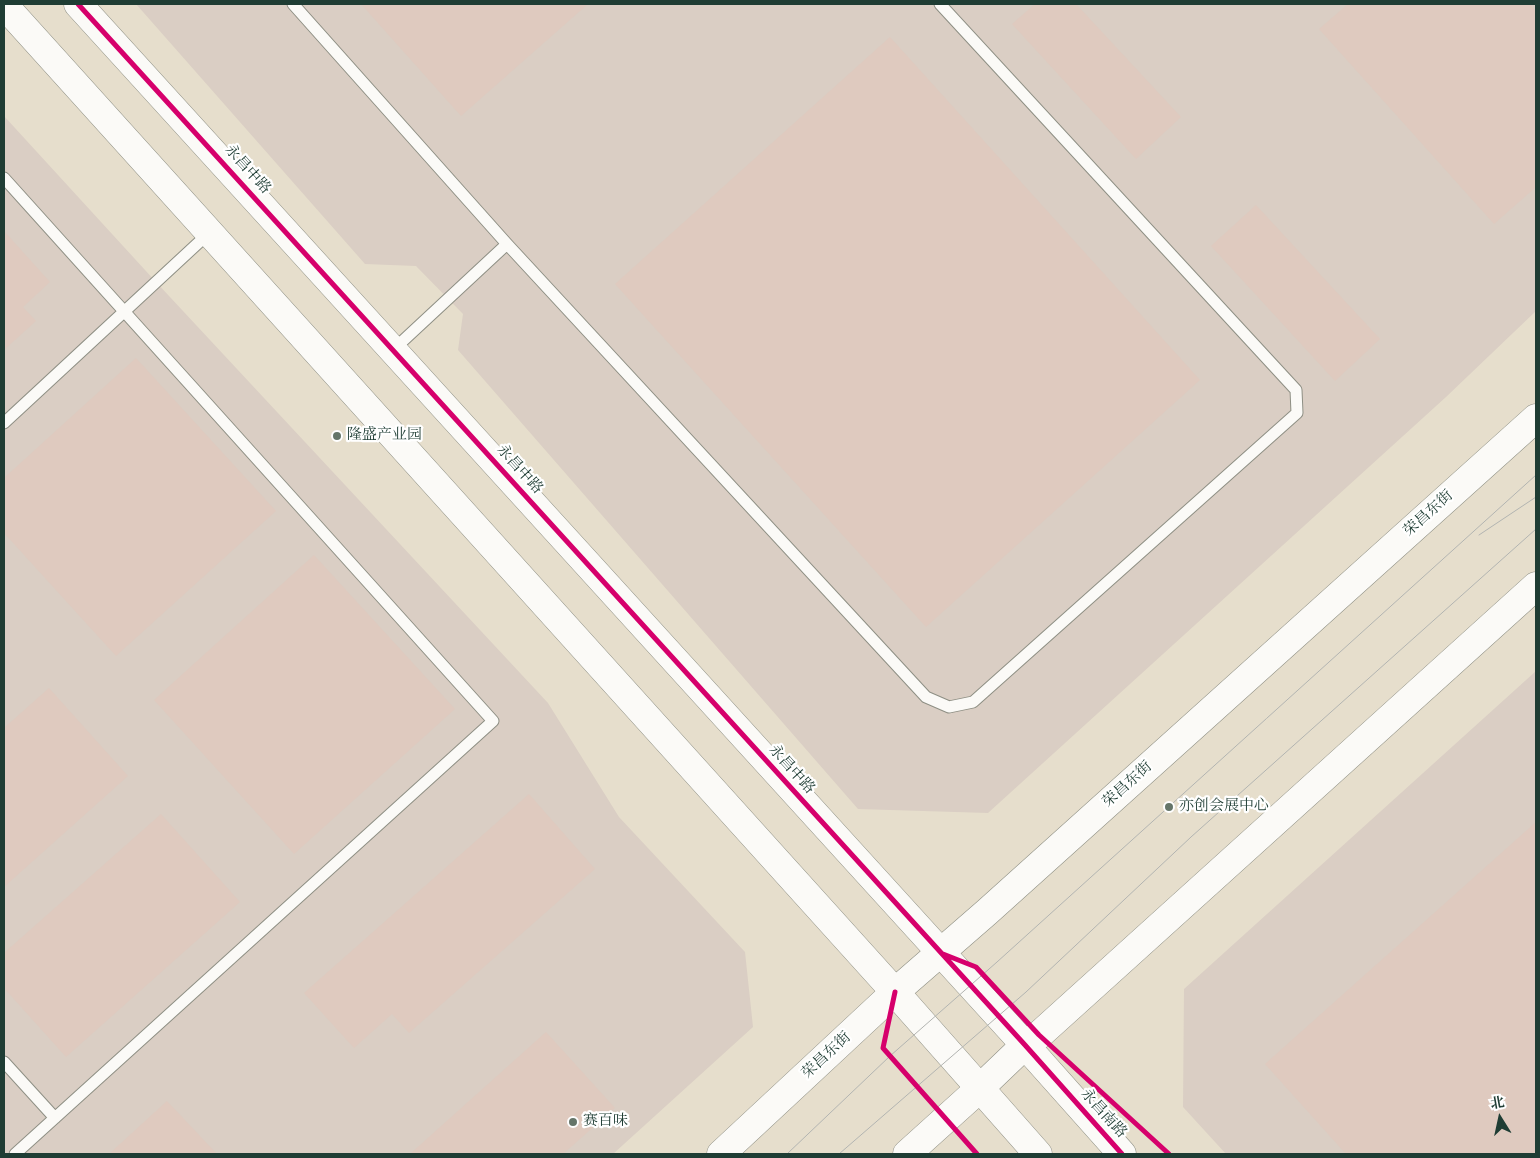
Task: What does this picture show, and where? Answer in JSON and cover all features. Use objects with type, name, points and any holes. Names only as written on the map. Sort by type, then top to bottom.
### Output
[{"type":"street","name":"永昌中路","points":[[78,4],[940,954],[1025,1045]]},
{"type":"street","points":[[4,6],[895,992],[1038,1154]]},
{"type":"street","name":"荣昌东街","points":[[722,1154],[895,992],[940,954],[1536,418]]},
{"type":"street","points":[[907,1154],[1025,1045],[1039,1035],[1536,586]]},
{"type":"street","name":"永昌南路","points":[[1025,1045],[1122,1154]]},
{"type":"lane","points":[[293,4],[507,244],[926,697],[949,707],[973,702],[1297,413],[1296,390],[940,4]]},
{"type":"lane","points":[[4,178],[493,720],[15,1154]]},
{"type":"lane","points":[[4,423],[209,233]]},
{"type":"lane","points":[[393,350],[507,244]]},
{"type":"lane","points":[[4,1062],[55,1118]]},
{"type":"shaded area","points":[[136,4],[1536,4],[1536,311],[1446,397],[988,813],[858,809],[458,350],[463,314],[416,266],[365,264]]},
{"type":"shaded area","points":[[4,116],[548,703],[619,817],[745,952],[753,1027],[613,1154],[4,1154]]},
{"type":"shaded area","points":[[1536,671],[1536,1154],[1226,1154],[1183,1107],[1184,989]]},
{"type":"building","points":[[361,4],[588,4],[461,116]]},
{"type":"building","points":[[1035,4],[1076,4],[1181,117],[1136,159],[1012,24]]},
{"type":"building","points":[[1348,4],[1529,4],[1536,11],[1536,187],[1494,224],[1319,29]]},
{"type":"building","points":[[890,37],[1200,380],[926,627],[615,284]]},
{"type":"building","points":[[1256,205],[1380,339],[1335,381],[1211,246]]},
{"type":"building","points":[[4,231],[50,282],[23,307],[36,321],[4,350]]},
{"type":"building","points":[[136,358],[276,511],[116,656],[4,533],[4,478]]},
{"type":"building","points":[[314,555],[455,709],[294,854],[154,700]]},
{"type":"building","points":[[49,688],[128,776],[4,887],[4,728]]},
{"type":"building","points":[[529,794],[595,869],[409,1033],[392,1014],[354,1048],[304,993]]},
{"type":"building","points":[[161,814],[240,902],[66,1057],[4,988],[4,953]]},
{"type":"building","points":[[1536,822],[1536,1154],[1346,1154],[1265,1064]]},
{"type":"building","points":[[546,1032],[615,1108],[563,1154],[410,1154]]},
{"type":"building","points":[[167,1101],[217,1154],[109,1154]]},
{"type":"tram line","points":[[787,1154],[890,1056],[997,962],[1536,475]]},
{"type":"tram line","points":[[1479,535],[1536,497]]},
{"type":"tram line","points":[[839,1154],[1026,992],[1191,837],[1536,529]]},
{"type":"cycle path","points":[[78,4],[1122,1154]]},
{"type":"cycle path","points":[[943,954],[976,967],[1039,1035],[1169,1154]]},
{"type":"cycle path","points":[[895,992],[883,1048],[977,1154]]},
{"type":"place","name":"隆盛产业园","points":[[337,436]]},
{"type":"place","name":"亦创会展中心","points":[[1169,807]]},
{"type":"place","name":"赛百味","points":[[573,1122]]}]
